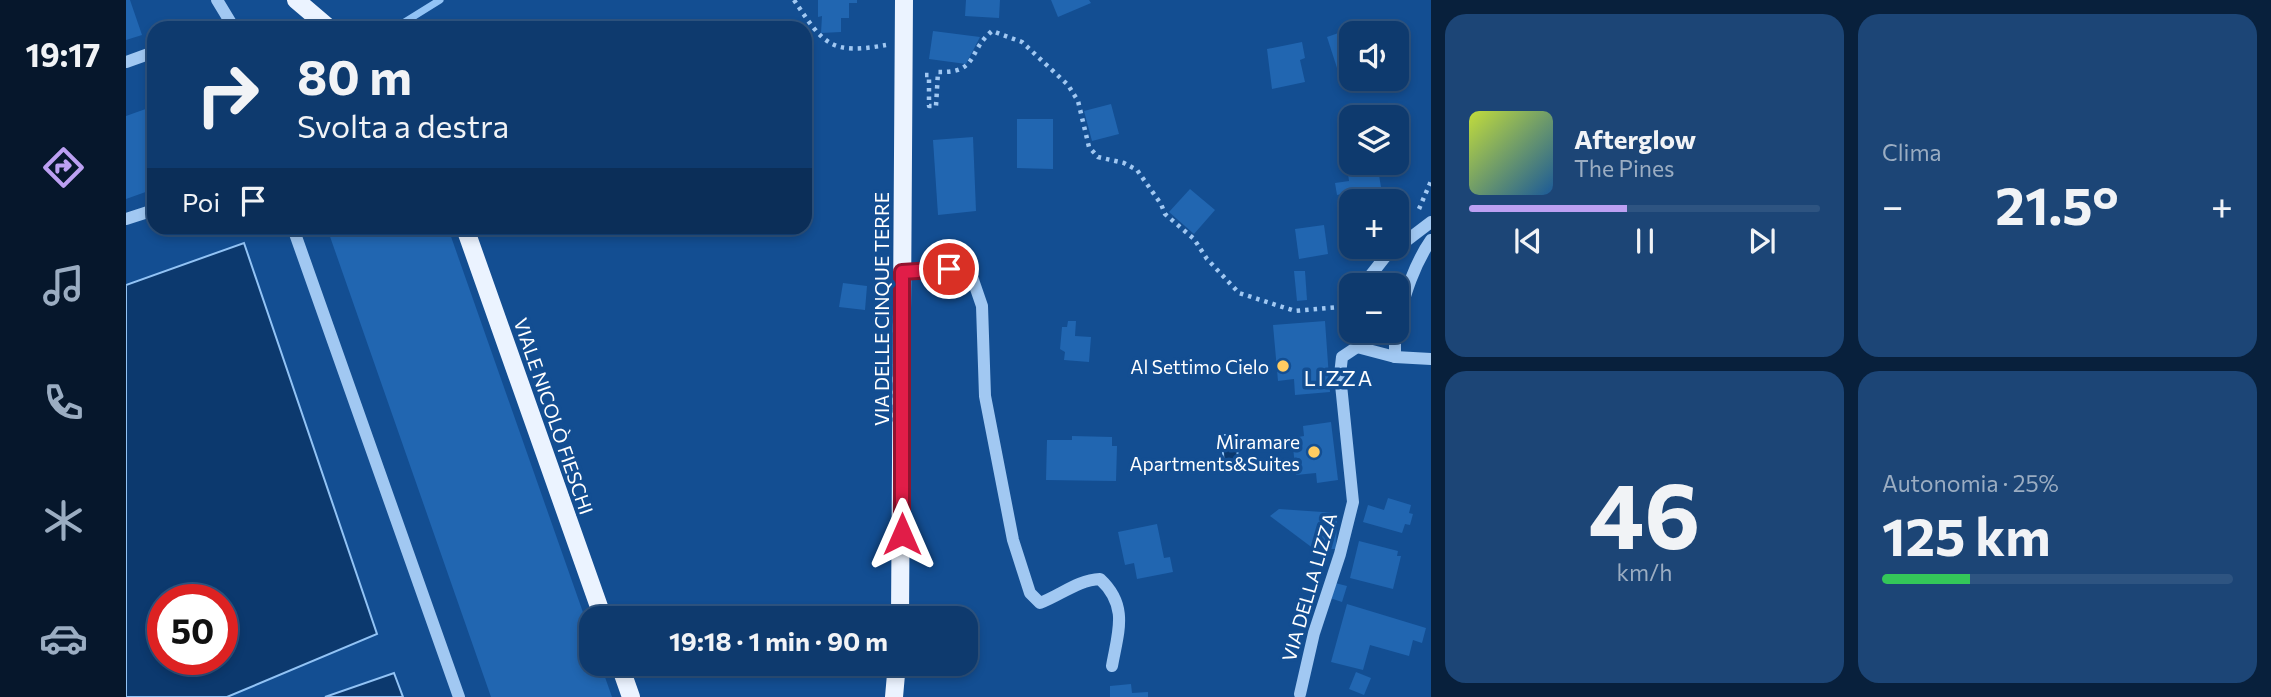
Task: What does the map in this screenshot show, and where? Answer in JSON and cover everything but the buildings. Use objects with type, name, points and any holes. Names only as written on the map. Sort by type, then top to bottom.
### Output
[{"type":"main road","points":[[296,0],[321,21]]},
{"type":"main road","name":"VIA DELLE CINQUE TERRE","points":[[901,606],[904,0]]},
{"type":"main road","name":"VIALE NICOLÒ FIESCHI","points":[[467,235],[599,606]]},
{"type":"main road","points":[[624,676],[631,697]]},
{"type":"main road","points":[[894,697],[896,676]]},
{"type":"street","points":[[217,0],[229,21]]},
{"type":"street","points":[[126,62],[147,54]]},
{"type":"street","points":[[126,219],[147,212]]},
{"type":"street","points":[[1372,273],[1385,257],[1431,222]]},
{"type":"street","points":[[295,235],[459,697]]},
{"type":"street","points":[[1409,282],[1421,253],[1431,240]]},
{"type":"street","points":[[902,272],[949,269],[972,277],[982,306],[985,396],[1013,540],[1030,593],[1040,603],[1059,596],[1084,580],[1100,579],[1112,591],[1121,614],[1112,666]]},
{"type":"street","points":[[1356,343],[1357,347],[1395,357],[1431,359]]},
{"type":"street","points":[[1395,343],[1395,357]]},
{"type":"street","name":"VIA DELLA LIZZA","points":[[1300,694],[1314,633],[1340,554],[1353,502],[1340,374],[1342,357],[1357,347]]},
{"type":"path","points":[[794,0],[808,21]]},
{"type":"path","points":[[812,27],[837,48],[861,50]]},
{"type":"path","points":[[925,75],[929,75],[929,107],[936,106],[938,72],[956,72],[967,66],[984,38],[992,31],[1022,42],[1068,85],[1079,101],[1089,147],[1098,157],[1124,163],[1137,170],[1165,214],[1194,239],[1207,259],[1239,293],[1295,311],[1339,307]]},
{"type":"water","points":[[244,243],[377,634],[227,697],[126,697],[126,285]]},
{"type":"water","points":[[1222,435],[1237,435],[1238,470],[1224,470]]},
{"type":"water","points":[[394,673],[403,697],[325,697]]},
{"type":"waterway","points":[[406,21],[440,0]]},
{"type":"place","name":"Al Settimo Cielo","points":[[1283,366]]},
{"type":"place","name":"Miramare Apartments&Suites","points":[[1314,452]]},
{"type":"district","name":"LIZZA","points":[[1339,377]]},
{"type":"route","points":[[902,534],[902,272],[949,269]]}]
